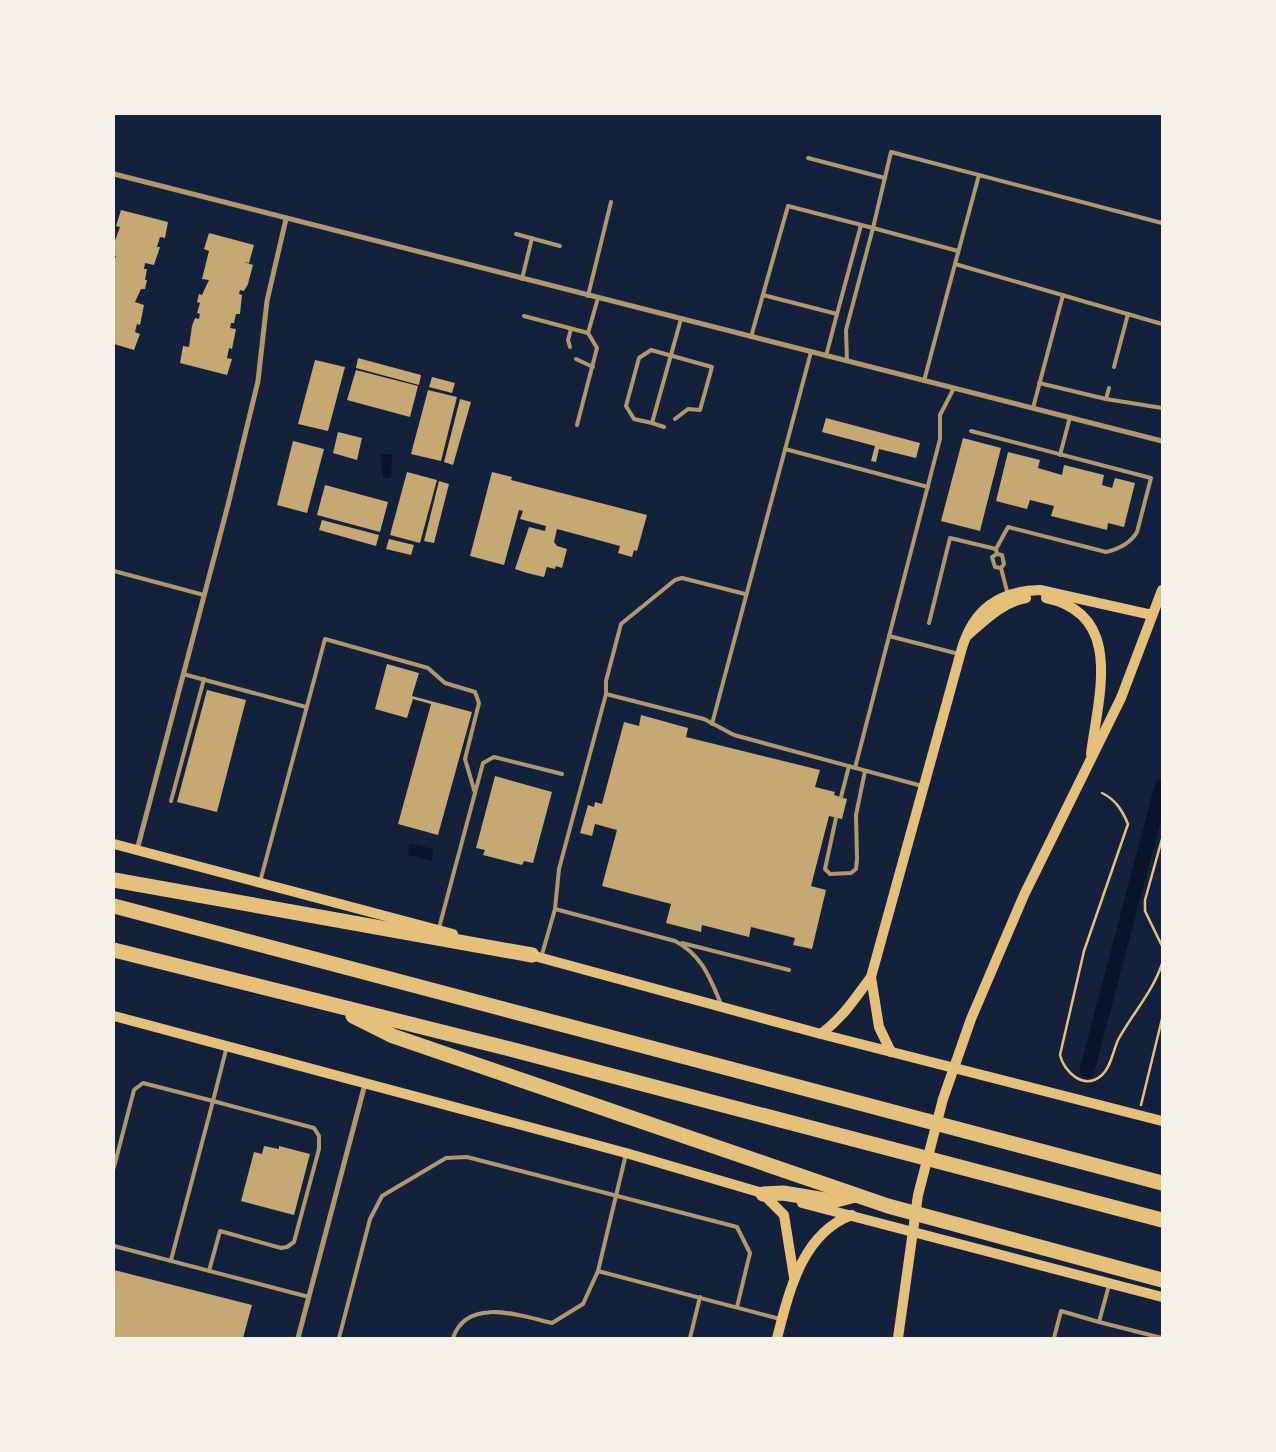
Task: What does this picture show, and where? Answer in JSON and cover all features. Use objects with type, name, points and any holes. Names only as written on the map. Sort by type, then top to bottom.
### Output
[{"type":"highway","points":[[114,880],[536,957]]},
{"type":"highway","points":[[114,906],[1162,1184]]},
{"type":"highway","points":[[114,950],[1162,1220]]},
{"type":"highway","points":[[327,1004],[393,1036],[855,1195],[1162,1280]]},
{"type":"highway","points":[[763,1194],[782,1193],[832,1201],[855,1195]]},
{"type":"main road","points":[[898,1338],[904,1279],[918,1195],[943,1099],[971,1019],[1024,895],[1122,698],[1162,590]]},
{"type":"main road","points":[[822,1034],[850,1008],[871,977],[922,786],[960,655],[968,628],[977,615],[988,606],[1008,595],[1027,591],[1046,591],[1152,616]]},
{"type":"main road","points":[[965,638],[992,614],[1015,600],[1025,598],[1057,600],[1077,611],[1086,619],[1098,640],[1102,663],[1090,760]]},
{"type":"main road","points":[[114,844],[822,1034],[1162,1121]]},
{"type":"main road","points":[[871,977],[879,1027],[891,1052]]},
{"type":"main road","points":[[114,1016],[626,1153],[763,1194],[853,1215],[1162,1297]]},
{"type":"main road","points":[[763,1194],[784,1215],[794,1277]]},
{"type":"main road","points":[[777,1338],[794,1277],[828,1227],[853,1215]]},
{"type":"street","points":[[114,174],[1162,441]]},
{"type":"street","points":[[137,850],[258,381],[267,301],[286,219]]},
{"type":"street","points":[[298,1338],[365,1084]]},
{"type":"lane","points":[[847,361],[846,330],[892,152],[1162,223]]},
{"type":"lane","points":[[808,158],[885,178]]},
{"type":"lane","points":[[924,381],[979,175]]},
{"type":"lane","points":[[588,296],[611,202]]},
{"type":"lane","points":[[751,337],[788,206],[958,251]]},
{"type":"lane","points":[[826,356],[861,224]]},
{"type":"lane","points":[[516,234],[560,246]]},
{"type":"lane","points":[[522,279],[532,238]]},
{"type":"lane","points":[[955,264],[1162,324]]},
{"type":"lane","points":[[1032,408],[1063,295]]},
{"type":"lane","points":[[763,296],[836,314]]},
{"type":"lane","points":[[588,333],[598,298]]},
{"type":"lane","points":[[1114,367],[1128,314]]},
{"type":"lane","points":[[524,316],[588,333],[598,348],[577,425]]},
{"type":"lane","points":[[652,424],[681,319]]},
{"type":"lane","points":[[570,347],[568,340],[571,329]]},
{"type":"lane","points":[[664,427],[634,418],[626,406],[639,358],[651,350],[712,367],[700,410],[688,409],[675,419]]},
{"type":"lane","points":[[712,724],[745,594],[811,352]]},
{"type":"lane","points":[[576,359],[592,367]]},
{"type":"lane","points":[[1039,383],[1106,399],[1162,408]]},
{"type":"lane","points":[[855,768],[940,439],[940,415],[954,388]]},
{"type":"lane","points":[[1106,399],[1108,388]]},
{"type":"lane","points":[[1060,455],[1070,417]]},
{"type":"lane","points":[[971,431],[1150,478],[1137,532],[1133,539],[1117,549],[1106,552],[1008,527],[996,548],[997,554],[992,557],[995,567],[1001,568],[1008,595]]},
{"type":"lane","points":[[784,449],[928,487]]},
{"type":"lane","points":[[929,622],[950,538],[996,548]]},
{"type":"lane","points":[[114,571],[204,595]]},
{"type":"lane","points":[[536,957],[555,908],[559,869],[606,694],[606,680],[621,624],[675,580],[688,578],[745,594]]},
{"type":"lane","points":[[889,636],[960,655]]},
{"type":"lane","points":[[260,882],[325,639],[428,668],[445,683],[475,692],[479,703],[465,759],[475,793]]},
{"type":"lane","points":[[183,674],[306,707]]},
{"type":"lane","points":[[171,801],[204,679]]},
{"type":"lane","points":[[606,694],[712,724],[734,735],[922,786]]},
{"type":"lane","points":[[438,930],[483,763],[494,757],[562,774]]},
{"type":"lane","points":[[841,797],[849,766]]},
{"type":"lane","points":[[836,818],[825,869],[830,874],[851,873],[856,868],[856,815],[865,771]]},
{"type":"lane","points":[[555,908],[790,970]]},
{"type":"lane","points":[[675,941],[688,947],[698,956],[723,1007]]},
{"type":"lane","points":[[171,1260],[227,1046]]},
{"type":"lane","points":[[114,1167],[134,1090],[143,1083],[314,1128],[319,1136],[319,1149],[294,1242],[287,1247],[281,1248],[220,1232],[209,1270]]},
{"type":"lane","points":[[453,1338],[469,1318],[483,1313],[500,1312],[552,1323],[583,1304],[598,1271],[626,1153]]},
{"type":"lane","points":[[339,1338],[370,1219],[382,1196],[446,1158],[467,1157],[738,1227],[750,1253],[737,1307]]},
{"type":"lane","points":[[114,1246],[309,1297]]},
{"type":"lane","points":[[598,1271],[782,1320]]},
{"type":"lane","points":[[1099,1322],[1109,1283]]},
{"type":"lane","points":[[690,1338],[700,1298]]},
{"type":"lane","points":[[1054,1338],[1061,1312],[1162,1338]]},
{"type":"path","points":[[1102,793],[1122,809],[1128,824],[1084,950],[1060,1054],[1063,1066],[1071,1075],[1080,1079],[1092,1080],[1102,1074],[1118,1041],[1152,989],[1162,964]]},
{"type":"path","points":[[1162,839],[1145,900],[1145,911],[1162,946]]},
{"type":"path","points":[[1138,1115],[1162,1019]]},
{"type":"water","points":[[380,454],[392,454],[391,478],[383,478]]},
{"type":"water","points":[[409,845],[433,849],[432,861],[408,855]]},
{"type":"building","points":[[121,210],[168,222],[165,238],[160,237],[157,247],[160,247],[154,265],[145,263],[144,269],[147,269],[145,280],[147,280],[145,289],[141,289],[135,302],[144,305],[140,325],[137,324],[135,332],[140,334],[134,350],[114,344],[114,261],[116,256],[114,255],[114,243],[120,227],[116,226]]},
{"type":"building","points":[[209,233],[254,245],[249,263],[244,262],[253,265],[248,284],[244,291],[240,290],[239,294],[242,295],[240,314],[236,314],[234,323],[231,323],[230,328],[236,329],[232,349],[229,348],[227,358],[232,359],[227,375],[180,363],[183,346],[189,347],[195,318],[199,319],[200,314],[197,313],[200,303],[197,302],[199,294],[202,295],[209,280],[202,279],[209,251],[204,249]]},
{"type":"building","points":[[358,358],[421,375],[419,385],[356,368]]},
{"type":"building","points":[[315,360],[345,367],[328,431],[298,424]]},
{"type":"building","points":[[356,370],[418,386],[410,417],[347,400]]},
{"type":"building","points":[[432,377],[455,383],[452,393],[429,387]]},
{"type":"building","points":[[428,390],[457,397],[441,461],[411,454]]},
{"type":"building","points":[[460,399],[471,402],[453,465],[444,462]]},
{"type":"building","points":[[826,418],[920,443],[916,458],[879,449],[876,462],[871,461],[875,446],[822,432]]},
{"type":"building","points":[[338,432],[362,438],[357,460],[333,453]]},
{"type":"building","points":[[963,438],[1001,448],[980,531],[941,521]]},
{"type":"building","points":[[293,441],[324,449],[307,513],[277,505]]},
{"type":"building","points":[[1008,452],[1040,460],[1038,468],[1062,475],[1064,465],[1104,475],[1102,485],[1112,488],[1115,478],[1135,483],[1124,527],[1108,523],[1107,530],[1051,516],[1054,506],[1030,500],[1027,509],[996,501]]},
{"type":"building","points":[[407,472],[437,480],[420,543],[390,535]]},
{"type":"building","points":[[492,472],[512,477],[511,480],[647,515],[637,551],[634,550],[632,557],[618,553],[620,546],[557,529],[554,542],[557,546],[567,549],[562,568],[556,566],[555,569],[547,567],[544,577],[515,569],[529,527],[545,531],[546,526],[520,519],[523,511],[519,510],[504,565],[470,556]]},
{"type":"building","points":[[439,481],[449,484],[434,543],[424,541]]},
{"type":"building","points":[[325,485],[388,502],[380,532],[317,515]]},
{"type":"building","points":[[322,520],[379,535],[376,546],[319,530]]},
{"type":"building","points":[[389,539],[414,545],[411,555],[386,549]]},
{"type":"building","points":[[387,664],[419,673],[412,696],[472,712],[438,835],[398,824],[431,704],[413,699],[407,718],[375,709]]},
{"type":"building","points":[[207,690],[246,700],[217,812],[177,802]]},
{"type":"building","points":[[641,715],[688,728],[686,737],[820,770],[815,787],[835,792],[834,795],[847,799],[842,819],[829,816],[811,886],[826,890],[812,949],[793,945],[795,938],[751,927],[749,937],[702,925],[701,932],[666,923],[671,904],[602,886],[617,830],[595,824],[592,836],[580,833],[588,805],[594,807],[595,802],[602,804],[624,722],[639,726]]},
{"type":"building","points":[[495,776],[552,792],[533,863],[524,861],[522,865],[483,855],[485,850],[476,848]]},
{"type":"building","points":[[264,1146],[279,1149],[279,1146],[310,1154],[294,1215],[241,1201],[254,1152],[262,1154]]},
{"type":"building","points":[[114,1270],[252,1305],[243,1338],[114,1338]]},
{"type":"waterway","points":[[1087,1070],[1162,787]]}]
